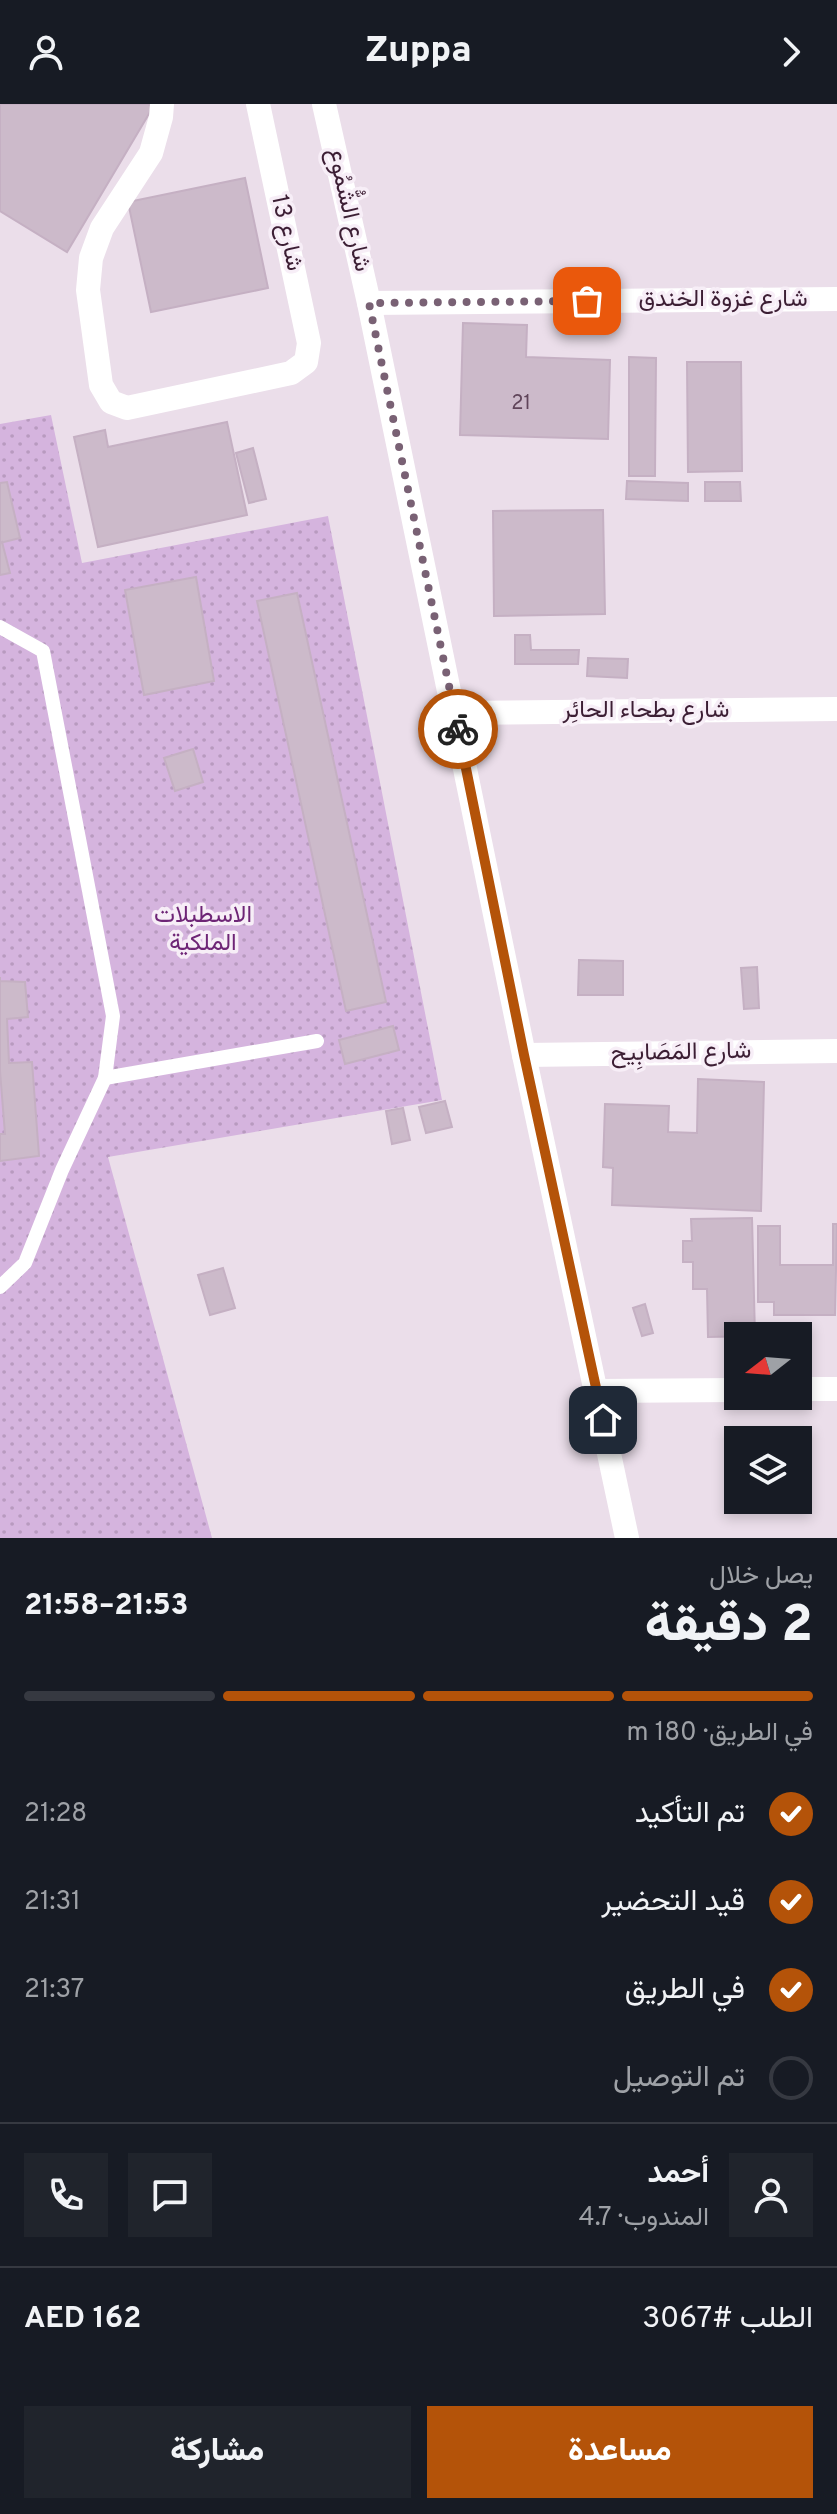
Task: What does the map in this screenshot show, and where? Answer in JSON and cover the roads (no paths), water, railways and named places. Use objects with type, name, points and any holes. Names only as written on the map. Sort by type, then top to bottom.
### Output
[{"type":"street","name":"شارع 13","points":[[162,104],[151,153],[102,228],[91,258],[88,290],[101,385],[111,402],[127,408],[291,373],[306,362],[309,343],[258,104]]},
{"type":"street","name":"شارع الشُّمُوع","points":[[324,104],[369,303],[627,1538]]},
{"type":"street","name":"شارع غزوة الخندق","points":[[369,303],[837,299]]},
{"type":"street","name":"شارع بطحاء الحائِر","points":[[454,713],[837,709]]},
{"type":"street","name":"شارع المَصَابِيح","points":[[524,1055],[837,1051]]},
{"type":"street","points":[[812,1389],[837,1389]]},
{"type":"street","points":[[597,1391],[724,1390]]},
{"type":"lane","points":[[0,627],[43,651],[113,1016],[105,1078],[62,1170],[25,1263],[0,1287]]},
{"type":"lane","points":[[105,1078],[317,1041]]},
{"type":"park label","name":"الاسطبلات الملكية","points":[[203,930]]}]
